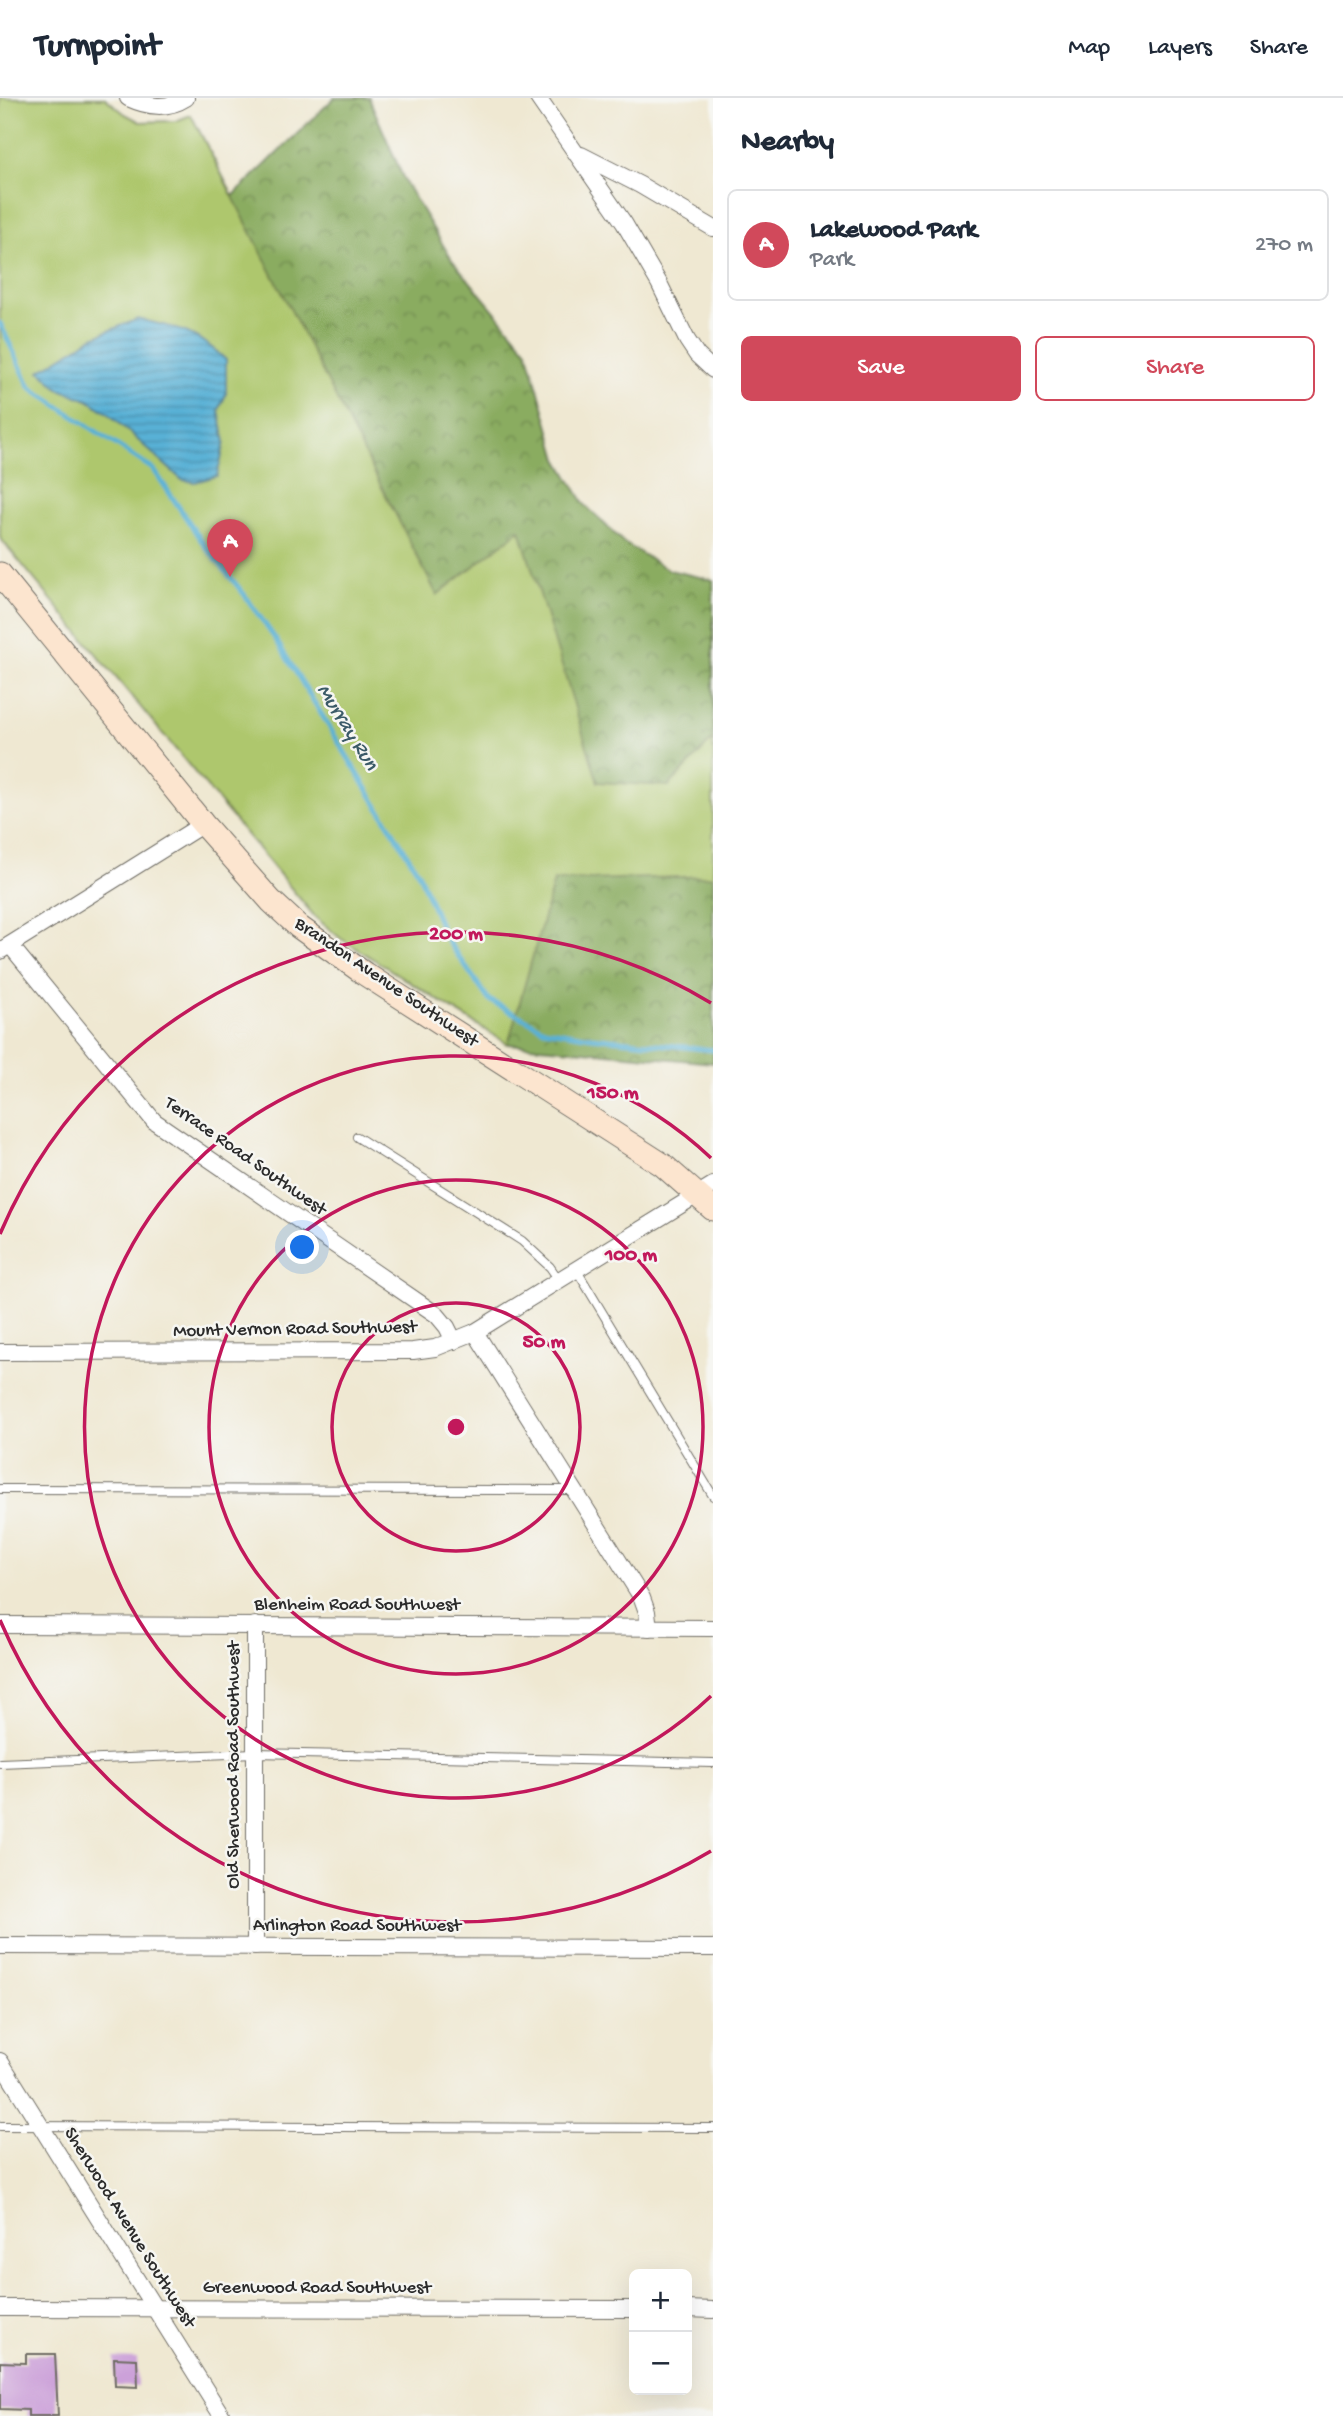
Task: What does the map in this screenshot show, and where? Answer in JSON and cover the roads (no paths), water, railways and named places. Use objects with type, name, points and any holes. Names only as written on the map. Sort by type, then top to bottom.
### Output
[{"type":"main road","name":"Brandon Avenue Southwest","points":[[0,574],[249,879],[299,927],[365,974],[708,1196]]},
{"type":"street","points":[[128,98],[142,104],[158,106],[172,105],[186,98]]},
{"type":"street","points":[[538,98],[624,223],[659,283],[687,340],[697,355],[713,370]]},
{"type":"street","points":[[577,153],[696,216],[713,229]]},
{"type":"street","points":[[5,948],[203,824]]},
{"type":"street","name":"Terrace Road Southwest","points":[[5,948],[154,1121],[437,1315],[454,1341]]},
{"type":"street","name":"Mount Vernon Road Southwest","points":[[0,1352],[413,1351],[435,1348],[475,1332],[576,1269],[708,1196]]},
{"type":"street","points":[[475,1332],[642,1598],[648,1612],[649,1628]]},
{"type":"street","name":"Blenheim Road Southwest","points":[[0,1625],[713,1628]]},
{"type":"street","name":"Old Sherwood Road Southwest","points":[[255,1625],[255,1947]]},
{"type":"street","name":"Arlington Road Southwest","points":[[0,1946],[713,1948]]},
{"type":"street","name":"Sherwood Avenue Southwest","points":[[0,2061],[222,2416]]},
{"type":"street","name":"Greenwood Road Southwest","points":[[0,2308],[629,2309]]},
{"type":"street","points":[[692,2309],[713,2309]]},
{"type":"lane","points":[[358,1137],[522,1241],[550,1267],[559,1280]]},
{"type":"lane","points":[[576,1269],[713,1496]]},
{"type":"lane","points":[[0,1489],[574,1490]]},
{"type":"lane","points":[[0,1763],[255,1753],[713,1763]]},
{"type":"lane","points":[[0,2126],[713,2128]]},
{"type":"water","points":[[138,319],[185,332],[205,343],[226,360],[226,394],[219,410],[225,442],[217,476],[195,482],[182,480],[108,413],[88,400],[59,389],[40,371],[93,337]]},
{"type":"waterway","name":"Murray Run","points":[[0,323],[30,387],[154,470],[205,546],[244,594],[276,640],[418,872],[445,937],[489,1000],[544,1029],[591,1037],[713,1050]]},
{"type":"place","name":"Lakewood Park","points":[[230,577]]}]
